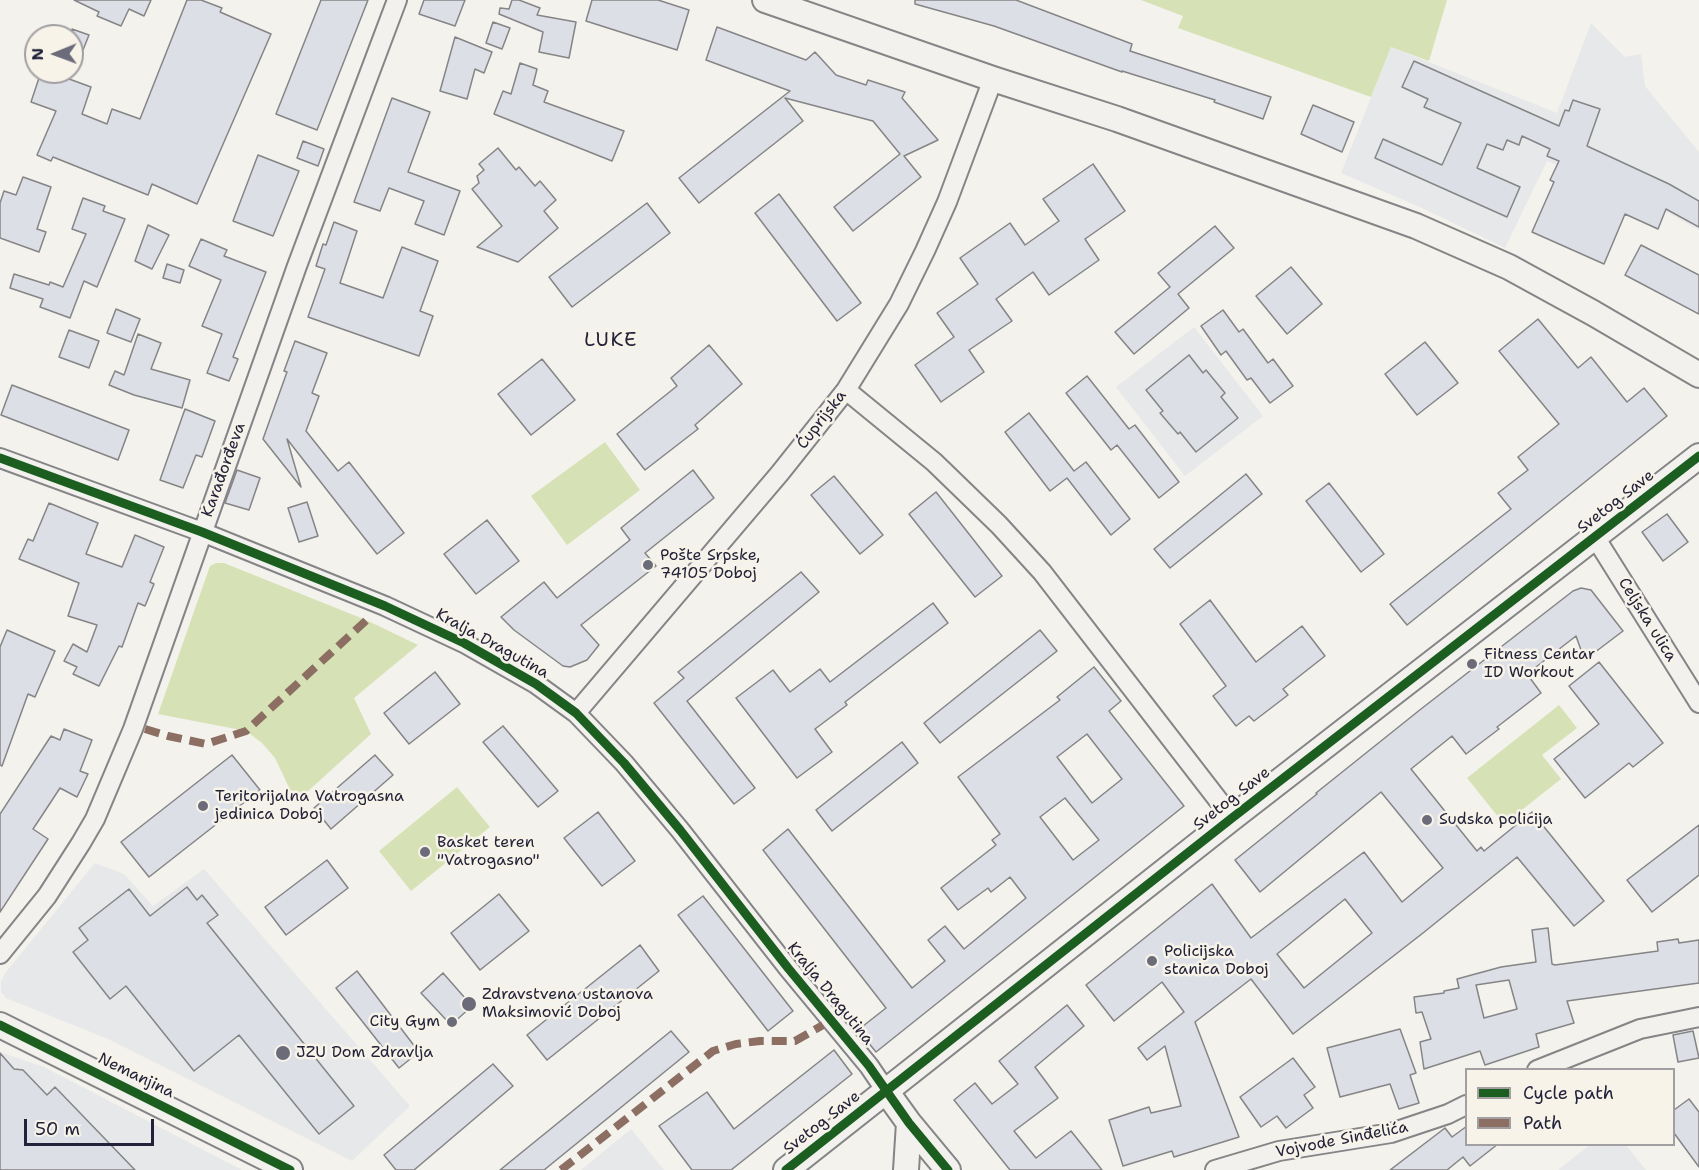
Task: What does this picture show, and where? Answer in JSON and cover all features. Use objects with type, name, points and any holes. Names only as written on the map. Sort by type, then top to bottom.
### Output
[{"type":"street","name":"Karađorđeva","points":[[0,954],[47,896],[95,819],[133,729],[297,266],[397,0]]},
{"type":"street","points":[[765,0],[993,79],[1117,119],[1416,226],[1509,267],[1699,375]]},
{"type":"street","name":"Ćuprijska","points":[[576,713],[780,473],[846,390],[898,304],[925,251],[947,202],[993,79]]},
{"type":"street","points":[[846,390],[934,462],[999,525],[1042,572],[1232,818]]},
{"type":"street","name":"Svetog Save","points":[[786,1170],[1232,818],[1699,456]]},
{"type":"street","name":"Kralja Dragutina","points":[[0,458],[202,532],[385,606],[465,643],[536,684],[576,713],[624,763],[869,1066],[886,1091]]},
{"type":"street","name":"Celjska ulica","points":[[1595,537],[1699,703]]},
{"type":"street","points":[[1541,1068],[1640,1029],[1699,1017]]},
{"type":"street","name":"Nemanjina","points":[[0,1025],[290,1170]]},
{"type":"street","points":[[886,1091],[948,1170]]},
{"type":"street","name":"Vojvode Sinđelića","points":[[1215,1170],[1279,1151],[1391,1133],[1465,1106]]},
{"type":"street","points":[[906,1170],[909,1123]]},
{"type":"shaded area","points":[[1591,23],[1625,57],[1641,54],[1645,86],[1699,152],[1699,230],[1659,208],[1547,161],[1505,248],[1422,208],[1341,173],[1391,47],[1557,113]]},
{"type":"shaded area","points":[[1194,327],[1263,416],[1185,476],[1116,387]]},
{"type":"shaded area","points":[[95,863],[124,874],[153,906],[204,869],[410,1106],[352,1161],[108,1039],[6,998],[1,992],[1,981],[6,972]]},
{"type":"shaded area","points":[[0,1052],[44,1067],[242,1170],[0,1170]]},
{"type":"shaded area","points":[[631,1129],[664,1170],[581,1170]]},
{"type":"shaded area","points":[[1588,1146],[1627,1146],[1646,1170],[1558,1170]]},
{"type":"green space","points":[[1141,0],[1447,0],[1429,61],[1391,47],[1371,97],[1178,28],[1183,16]]},
{"type":"green space","points":[[605,442],[640,490],[567,545],[531,496]]},
{"type":"green space","points":[[224,563],[366,620],[418,645],[354,698],[371,734],[296,802],[275,758],[262,743],[246,731],[158,714],[210,566]]},
{"type":"green space","points":[[1559,705],[1577,728],[1542,755],[1561,779],[1504,824],[1467,778]]},
{"type":"green space","points":[[457,787],[490,827],[411,891],[379,851]]},
{"type":"building","points":[[74,0],[151,0],[144,16],[129,9],[121,26],[97,16],[99,12]]},
{"type":"building","points":[[187,0],[201,0],[222,8],[220,12],[271,34],[197,204],[152,184],[148,195],[53,157],[51,161],[37,155],[56,111],[31,102],[37,84],[83,84],[91,87],[82,114],[107,124],[112,109],[140,119]]},
{"type":"building","points":[[321,0],[368,0],[317,130],[276,114]]},
{"type":"building","points":[[424,0],[465,0],[455,26],[419,14]]},
{"type":"building","points":[[512,0],[519,0],[540,8],[537,15],[576,22],[569,58],[539,52],[543,32],[499,14],[500,8],[509,9]]},
{"type":"building","points":[[592,0],[658,0],[689,10],[677,50],[586,21]]},
{"type":"building","points":[[915,0],[1016,0],[1132,44],[1130,51],[1271,97],[1263,119],[1214,102],[1215,100],[1122,72],[994,26],[915,4]]},
{"type":"building","points":[[493,22],[510,28],[502,49],[486,43]]},
{"type":"building","points":[[717,27],[806,60],[815,52],[836,75],[866,85],[868,80],[905,92],[902,98],[938,140],[904,156],[921,177],[853,231],[834,207],[900,154],[873,121],[785,98],[803,121],[699,203],[679,178],[790,91],[706,60]]},
{"type":"building","points":[[84,33],[89,35],[84,48]]},
{"type":"building","points":[[455,37],[492,52],[484,73],[475,69],[467,99],[440,91]]},
{"type":"building","points":[[1414,61],[1559,126],[1565,110],[1569,111],[1573,100],[1600,109],[1587,146],[1669,184],[1699,201],[1699,227],[1666,209],[1658,229],[1625,214],[1604,264],[1532,232],[1554,182],[1550,180],[1559,161],[1547,156],[1550,149],[1522,136],[1519,145],[1507,140],[1503,150],[1487,144],[1477,168],[1520,187],[1507,217],[1375,158],[1383,139],[1442,165],[1461,123],[1424,107],[1428,99],[1402,87]]},
{"type":"building","points":[[520,63],[537,69],[533,85],[548,91],[544,102],[624,131],[612,161],[494,114],[503,91],[511,94]]},
{"type":"building","points":[[392,98],[430,112],[408,172],[460,191],[444,235],[415,224],[424,201],[389,188],[380,211],[354,202]]},
{"type":"building","points":[[1313,105],[1354,122],[1342,152],[1301,134]]},
{"type":"building","points":[[303,141],[324,149],[318,166],[297,158]]},
{"type":"building","points":[[498,148],[516,170],[519,167],[535,186],[540,181],[556,200],[544,211],[558,228],[518,262],[477,247],[502,226],[472,189],[479,183],[477,176],[484,170],[479,164]]},
{"type":"building","points":[[258,155],[299,171],[273,236],[233,221]]},
{"type":"building","points":[[1093,164],[1125,211],[1085,239],[1099,260],[1049,295],[1033,272],[996,299],[1012,321],[969,350],[984,372],[941,402],[915,365],[954,337],[937,313],[978,284],[960,258],[1010,223],[1025,245],[1059,221],[1043,199]]},
{"type":"building","points":[[23,177],[51,187],[37,229],[46,232],[39,252],[0,238],[0,203],[4,191],[16,195]]},
{"type":"building","points":[[779,194],[861,303],[837,321],[755,213]]},
{"type":"building","points":[[83,198],[105,206],[103,211],[125,219],[97,287],[84,281],[70,318],[40,307],[43,299],[10,288],[14,274],[63,287],[86,234],[72,229]]},
{"type":"building","points":[[647,203],[670,233],[572,307],[549,277]]},
{"type":"building","points":[[334,222],[357,231],[340,283],[383,298],[402,247],[438,261],[420,311],[433,316],[419,356],[308,317],[325,269],[316,266],[323,244],[326,245]]},
{"type":"building","points":[[148,225],[169,235],[152,269],[135,261]]},
{"type":"building","points":[[1215,226],[1234,248],[1178,294],[1189,308],[1134,354],[1115,332],[1170,287],[1158,273]]},
{"type":"building","points":[[201,239],[227,250],[224,256],[266,272],[233,357],[238,359],[229,381],[207,373],[222,334],[202,326],[221,280],[189,266]]},
{"type":"building","points":[[1641,245],[1699,275],[1699,314],[1625,275]]},
{"type":"building","points":[[167,264],[184,270],[180,283],[163,278]]},
{"type":"building","points":[[1291,267],[1322,304],[1287,334],[1256,296]]},
{"type":"building","points":[[116,309],[140,319],[131,342],[107,333]]},
{"type":"building","points":[[1223,310],[1239,332],[1243,329],[1268,363],[1273,359],[1293,386],[1270,403],[1251,378],[1247,380],[1226,351],[1221,355],[1201,326]]},
{"type":"building","points":[[1538,319],[1578,368],[1591,357],[1627,402],[1644,388],[1667,416],[1407,625],[1390,604],[1511,509],[1498,493],[1528,470],[1518,457],[1559,424],[1499,351]]},
{"type":"building","points":[[69,330],[99,341],[89,368],[59,357]]},
{"type":"building","points":[[138,334],[161,343],[151,369],[190,380],[182,408],[134,395],[109,385],[115,371],[124,375]]},
{"type":"building","points":[[295,341],[327,353],[312,393],[319,396],[306,431],[338,471],[349,462],[404,533],[377,554],[287,439],[301,487],[263,439],[287,372],[284,371]]},
{"type":"building","points":[[1425,342],[1458,383],[1417,415],[1385,374]]},
{"type":"building","points":[[709,345],[742,384],[695,425],[698,429],[645,470],[617,434],[677,386],[671,378]]},
{"type":"building","points":[[1189,355],[1203,373],[1206,370],[1225,393],[1221,397],[1238,418],[1196,452],[1180,432],[1178,434],[1160,413],[1163,411],[1146,390]]},
{"type":"building","points":[[542,359],[575,400],[531,435],[498,394]]},
{"type":"building","points":[[1087,376],[1129,429],[1135,425],[1179,482],[1159,498],[1117,445],[1111,450],[1066,393]]},
{"type":"building","points":[[12,385],[129,430],[118,460],[1,415]]},
{"type":"building","points":[[185,409],[215,421],[202,457],[196,455],[183,488],[160,480]]},
{"type":"building","points":[[1029,413],[1074,471],[1086,462],[1130,519],[1111,535],[1067,478],[1050,491],[1005,432]]},
{"type":"building","points":[[237,470],[260,478],[249,510],[225,503]]},
{"type":"building","points":[[693,470],[714,498],[645,553],[656,566],[581,625],[599,645],[587,660],[570,667],[563,666],[514,630],[501,617],[544,582],[557,598],[630,540],[621,528]]},
{"type":"building","points":[[1246,474],[1262,494],[1170,568],[1154,549]]},
{"type":"building","points":[[834,476],[883,535],[860,554],[811,495]]},
{"type":"building","points":[[1329,483],[1384,554],[1361,572],[1306,501]]},
{"type":"building","points":[[936,492],[1002,576],[975,597],[909,514]]},
{"type":"building","points":[[307,502],[318,536],[299,542],[288,508]]},
{"type":"building","points":[[49,503],[98,523],[86,554],[122,567],[135,535],[164,547],[150,582],[154,584],[145,606],[138,603],[122,647],[119,646],[99,686],[73,674],[77,667],[64,661],[73,644],[87,652],[97,625],[68,616],[79,583],[19,559],[28,539],[33,541]]},
{"type":"building","points":[[1667,514],[1688,542],[1663,561],[1642,532]]},
{"type":"building","points":[[487,520],[519,561],[476,594],[444,554]]},
{"type":"building","points":[[801,572],[819,592],[687,701],[755,788],[734,804],[654,703],[684,678],[678,672]]},
{"type":"building","points":[[1581,588],[1591,590],[1623,631],[1590,656],[1581,650],[1576,636],[1527,674],[1541,693],[1497,727],[1499,729],[1466,754],[1452,736],[1411,769],[1477,851],[1481,847],[1484,851],[1532,812],[1604,901],[1574,926],[1517,857],[1293,1034],[1251,979],[1195,1022],[1239,1137],[1174,1157],[1172,1151],[1123,1166],[1109,1120],[1149,1107],[1151,1113],[1181,1106],[1165,1046],[1147,1060],[1138,1048],[1184,1012],[1162,982],[1114,1021],[1086,985],[1212,884],[1251,938],[1364,852],[1402,902],[1443,868],[1381,792],[1260,892],[1235,860],[1421,709],[1573,591]],"holes":[[[1345,899],[1372,933],[1304,988],[1277,954]]]},
{"type":"building","points":[[1210,600],[1256,662],[1302,626],[1325,656],[1283,689],[1288,695],[1254,721],[1249,716],[1236,726],[1213,696],[1226,686],[1180,624]]},
{"type":"building","points":[[933,603],[948,623],[845,702],[847,705],[815,729],[832,752],[797,778],[736,698],[773,670],[790,692],[820,669],[830,682]]},
{"type":"building","points":[[7,630],[55,651],[35,697],[28,694],[2,766],[0,765],[0,647]]},
{"type":"building","points":[[1040,630],[1057,651],[940,743],[924,723]]},
{"type":"building","points":[[1599,662],[1663,743],[1633,767],[1629,763],[1585,798],[1554,759],[1599,724],[1569,686]]},
{"type":"building","points":[[1094,667],[1121,701],[1109,711],[1184,806],[876,1052],[858,1030],[886,1008],[763,850],[788,829],[912,988],[945,961],[928,940],[945,926],[964,949],[1026,898],[1010,877],[991,892],[988,888],[958,910],[941,888],[996,845],[992,840],[1000,834],[958,777],[1060,700],[1057,697]],"holes":[[[1087,734],[1122,779],[1092,803],[1057,757]],[[1065,798],[1099,840],[1073,860],[1040,817]]]},
{"type":"building","points":[[435,672],[460,704],[409,744],[384,713]]},
{"type":"building","points":[[503,726],[558,791],[538,807],[483,742]]},
{"type":"building","points":[[64,729],[92,740],[80,771],[88,774],[77,797],[60,788],[33,829],[48,839],[0,912],[0,814],[51,736],[60,740]]},
{"type":"building","points":[[902,742],[918,763],[832,831],[816,810]]},
{"type":"building","name":"Teritorijalna Vatrogasna jedinica Doboj","points":[[232,755],[260,790],[149,877],[121,842]]},
{"type":"building","points":[[375,755],[393,775],[331,829],[314,808]]},
{"type":"building","points":[[598,812],[635,861],[602,886],[564,838]]},
{"type":"building","points":[[1699,825],[1699,875],[1652,912],[1627,880]]},
{"type":"building","points":[[327,860],[348,888],[286,935],[265,907]]},
{"type":"building","points":[[187,887],[197,900],[202,895],[218,915],[207,923],[354,1106],[319,1134],[239,1035],[194,1071],[126,986],[110,999],[73,952],[88,940],[79,928],[129,889],[150,916]]},
{"type":"building","points":[[499,894],[529,931],[480,970],[451,933]]},
{"type":"building","points":[[703,896],[793,1011],[768,1031],[678,915]]},
{"type":"building","points":[[1548,928],[1552,964],[1555,965],[1658,951],[1657,942],[1678,939],[1679,943],[1699,940],[1699,983],[1567,1001],[1574,1023],[1536,1034],[1539,1047],[1485,1065],[1480,1051],[1424,1069],[1420,1042],[1431,1039],[1422,1012],[1416,1013],[1414,997],[1444,993],[1444,991],[1459,988],[1457,979],[1501,967],[1536,962],[1532,930]],"holes":[[[1509,980],[1517,1009],[1484,1018],[1476,985]]]},
{"type":"building","points":[[640,945],[659,971],[547,1060],[527,1035]]},
{"type":"building","points":[[357,971],[419,1052],[399,1068],[336,988]]},
{"type":"building","points":[[443,973],[472,1006],[451,1025],[421,993]]},
{"type":"building","points":[[1067,1005],[1084,1026],[1035,1067],[1058,1098],[1014,1131],[1036,1158],[1071,1131],[1102,1170],[1010,1170],[954,1100],[975,1083],[992,1104],[1018,1084],[999,1061]]},
{"type":"building","points":[[1400,1029],[1416,1073],[1410,1075],[1419,1103],[1399,1109],[1390,1084],[1340,1097],[1327,1048]]},
{"type":"building","points":[[671,1031],[689,1052],[544,1170],[500,1170]]},
{"type":"building","points":[[1693,1031],[1699,1058],[1678,1062],[1673,1035]]},
{"type":"building","points":[[834,1050],[852,1074],[731,1170],[692,1170],[659,1126],[707,1092],[734,1129]]},
{"type":"building","points":[[0,1053],[14,1069],[23,1070],[47,1095],[55,1087],[135,1170],[0,1170]]},
{"type":"building","points":[[1293,1058],[1315,1087],[1304,1095],[1313,1108],[1286,1128],[1277,1116],[1261,1127],[1240,1097]]},
{"type":"building","points":[[493,1064],[513,1086],[414,1170],[396,1170],[384,1155]]},
{"type":"building","points":[[1689,1099],[1699,1112],[1699,1167],[1675,1134],[1675,1109]]},
{"type":"building","points":[[1465,1127],[1465,1146],[1495,1146],[1470,1166],[1463,1157],[1447,1170],[1390,1170],[1445,1128],[1452,1137]]},
{"type":"marked path","points":[[145,729],[206,744],[246,731],[371,616]]},
{"type":"marked path","points":[[561,1170],[713,1051],[736,1044],[760,1041],[795,1041],[823,1025]]},
{"type":"cycle path","points":[[786,1170],[1232,818],[1699,456]]},
{"type":"cycle path","points":[[0,458],[202,532],[385,606],[464,643],[536,684],[576,713],[624,763],[680,830],[788,968],[869,1066],[909,1123],[948,1170]]},
{"type":"cycle path","points":[[0,1025],[290,1170]]},
{"type":"place","name":"Pošte Srpske, 74105 Doboj","points":[[648,565]]},
{"type":"place","name":"Fitness Centar ID Workout","points":[[1472,664]]},
{"type":"place","name":"Teritorijalna Vatrogasna jedinica Doboj","points":[[203,806]]},
{"type":"place","name":"Sudska policija","points":[[1427,820]]},
{"type":"place","name":"Basket teren \"Vatrogasno\"","points":[[425,852]]},
{"type":"place","name":"Policijska stanica Doboj","points":[[1152,961]]},
{"type":"place","name":"Zdravstvena ustanova Maksimović Doboj","points":[[469,1004]]},
{"type":"place","name":"City Gym","points":[[452,1022]]},
{"type":"place","name":"JZU Dom Zdravlja","points":[[283,1053]]},
{"type":"district","name":"LUKE","points":[[611,341]]}]
